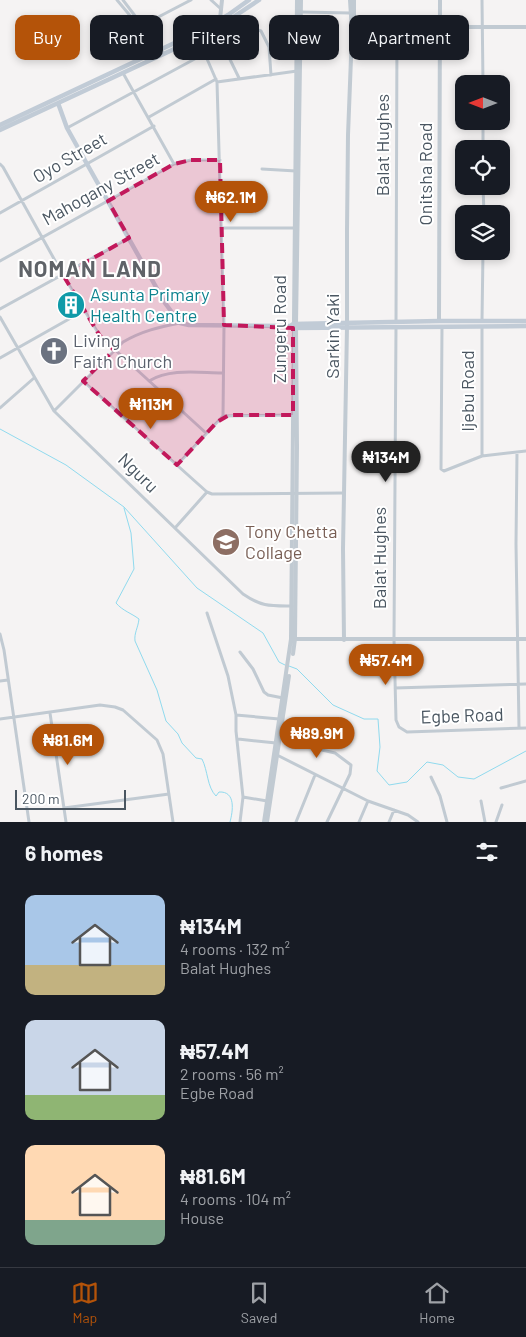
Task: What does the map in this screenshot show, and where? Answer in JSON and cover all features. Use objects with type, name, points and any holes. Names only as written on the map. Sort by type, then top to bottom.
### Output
[{"type":"main road","points":[[227,15],[249,0]]},
{"type":"main road","points":[[236,15],[259,0]]},
{"type":"main road","points":[[0,125],[144,60]]},
{"type":"main road","points":[[0,130],[146,60]]},
{"type":"main road","points":[[58,103],[67,128],[166,303],[180,323],[189,325],[294,326],[526,321]]},
{"type":"main road","points":[[482,323],[526,326]]},
{"type":"street","points":[[117,0],[129,15]]},
{"type":"street","points":[[123,0],[135,15]]},
{"type":"street","points":[[162,15],[191,0]]},
{"type":"street","points":[[211,0],[222,9]]},
{"type":"street","points":[[221,15],[222,0]]},
{"type":"street","name":"Zungeru Road","points":[[289,667],[293,639],[297,0]]},
{"type":"street","points":[[301,0],[294,326],[293,639],[526,638]]},
{"type":"street","points":[[352,0],[352,15]]},
{"type":"street","name":"Sarkin Yaki","points":[[350,13],[352,0]]},
{"type":"street","name":"Onitsha Road","points":[[439,15],[440,0]]},
{"type":"street","points":[[482,0],[483,75]]},
{"type":"street","points":[[301,12],[350,13]]},
{"type":"street","points":[[469,28],[526,27]]},
{"type":"street","points":[[259,30],[269,47],[271,75]]},
{"type":"street","points":[[67,128],[192,60]]},
{"type":"street","points":[[208,60],[217,80],[224,325],[223,416]]},
{"type":"street","points":[[230,60],[238,78]]},
{"type":"street","name":"Sarkin Yaki","points":[[344,640],[348,135],[351,60]]},
{"type":"street","name":"Balat Hughes","points":[[394,639],[397,60]]},
{"type":"street","name":"Onitsha Road","points":[[439,60],[440,468],[442,471],[482,456]]},
{"type":"street","points":[[149,117],[217,80],[297,71]]},
{"type":"street","points":[[123,72],[174,164]]},
{"type":"street","name":"Oyo Street","points":[[0,213],[154,126]]},
{"type":"street","name":"Mahogany Street","points":[[0,261],[174,164],[190,160],[220,160]]},
{"type":"street","points":[[0,164],[23,200],[63,275],[100,336],[206,433]]},
{"type":"street","points":[[262,169],[296,171]]},
{"type":"street","points":[[222,228],[295,228]]},
{"type":"street","points":[[0,309],[129,238]]},
{"type":"street","name":"Ijebu Road","points":[[482,456],[483,260]]},
{"type":"street","points":[[0,358],[85,310]]},
{"type":"street","name":"Nguru","points":[[0,317],[54,411],[243,594],[254,602],[266,606],[292,606]]},
{"type":"street","points":[[54,411],[114,350],[137,334],[153,328],[180,323]]},
{"type":"street","points":[[149,381],[157,376],[169,373],[223,374]]},
{"type":"street","points":[[0,408],[34,378]]},
{"type":"street","points":[[83,382],[207,492],[212,494],[344,494]]},
{"type":"street","points":[[178,465],[223,416],[294,415]]},
{"type":"street","points":[[482,456],[526,451]]},
{"type":"street","points":[[518,452],[517,639],[519,728]]},
{"type":"street","points":[[175,528],[207,492]]},
{"type":"street","points":[[207,613],[228,676],[236,715],[243,797],[240,822]]},
{"type":"street","points":[[0,634],[29,822]]},
{"type":"street","name":"Egbe Road","points":[[394,639],[396,720],[402,730],[407,732],[526,728]]},
{"type":"street","points":[[240,652],[253,669],[264,692],[268,695],[283,698]]},
{"type":"street","points":[[266,822],[267,801],[289,667]]},
{"type":"street","points":[[266,822],[278,755],[289,667]]},
{"type":"street","points":[[0,681],[8,680]]},
{"type":"street","points":[[395,688],[526,684]]},
{"type":"street","points":[[0,719],[100,706],[115,707],[123,710],[157,740],[163,754],[173,822]]},
{"type":"street","points":[[50,713],[66,822]]},
{"type":"street","points":[[236,715],[280,719]]},
{"type":"street","points":[[281,733],[301,740],[313,748],[335,754],[351,765],[352,770],[327,822]]},
{"type":"street","points":[[238,739],[276,743]]},
{"type":"street","points":[[278,755],[368,801],[408,815],[418,822]]},
{"type":"street","points":[[296,822],[315,775]]},
{"type":"street","points":[[431,777],[440,796],[447,822]]},
{"type":"street","points":[[501,788],[526,781]]},
{"type":"street","points":[[64,808],[169,794]]},
{"type":"street","points":[[243,797],[267,801]]},
{"type":"street","points":[[360,822],[368,801]]},
{"type":"street","points":[[480,801],[485,822]]},
{"type":"street","points":[[496,822],[502,805]]},
{"type":"street","points":[[389,822],[394,810]]},
{"type":"highlighted area","points":[[191,160],[220,160],[224,325],[293,328],[293,415],[229,415],[217,422],[177,465],[83,381],[114,350],[100,336],[63,275],[129,238],[108,201],[174,164]]},
{"type":"waterway","points":[[0,429],[66,465],[124,507],[197,588],[263,633],[279,662],[285,665]]},
{"type":"waterway","points":[[124,508],[131,533],[134,569],[116,603],[139,619],[135,641],[157,690],[166,721],[196,758],[202,759],[211,788],[216,796],[219,792],[231,798],[232,813],[230,822]]},
{"type":"waterway","points":[[289,666],[297,669],[333,705],[364,719],[378,719],[380,747],[377,771],[389,785],[407,782],[427,762],[443,765],[458,777],[474,779],[526,751]]},
{"type":"place","name":"Asunta Primary Health Centre","points":[[71,305]]},
{"type":"place","name":"Living Faith Church","points":[[54,351]]},
{"type":"place","name":"Tony Chetta Collage","points":[[226,542]]},
{"type":"district","name":"NOMAN LAND","points":[[90,269]]}]
